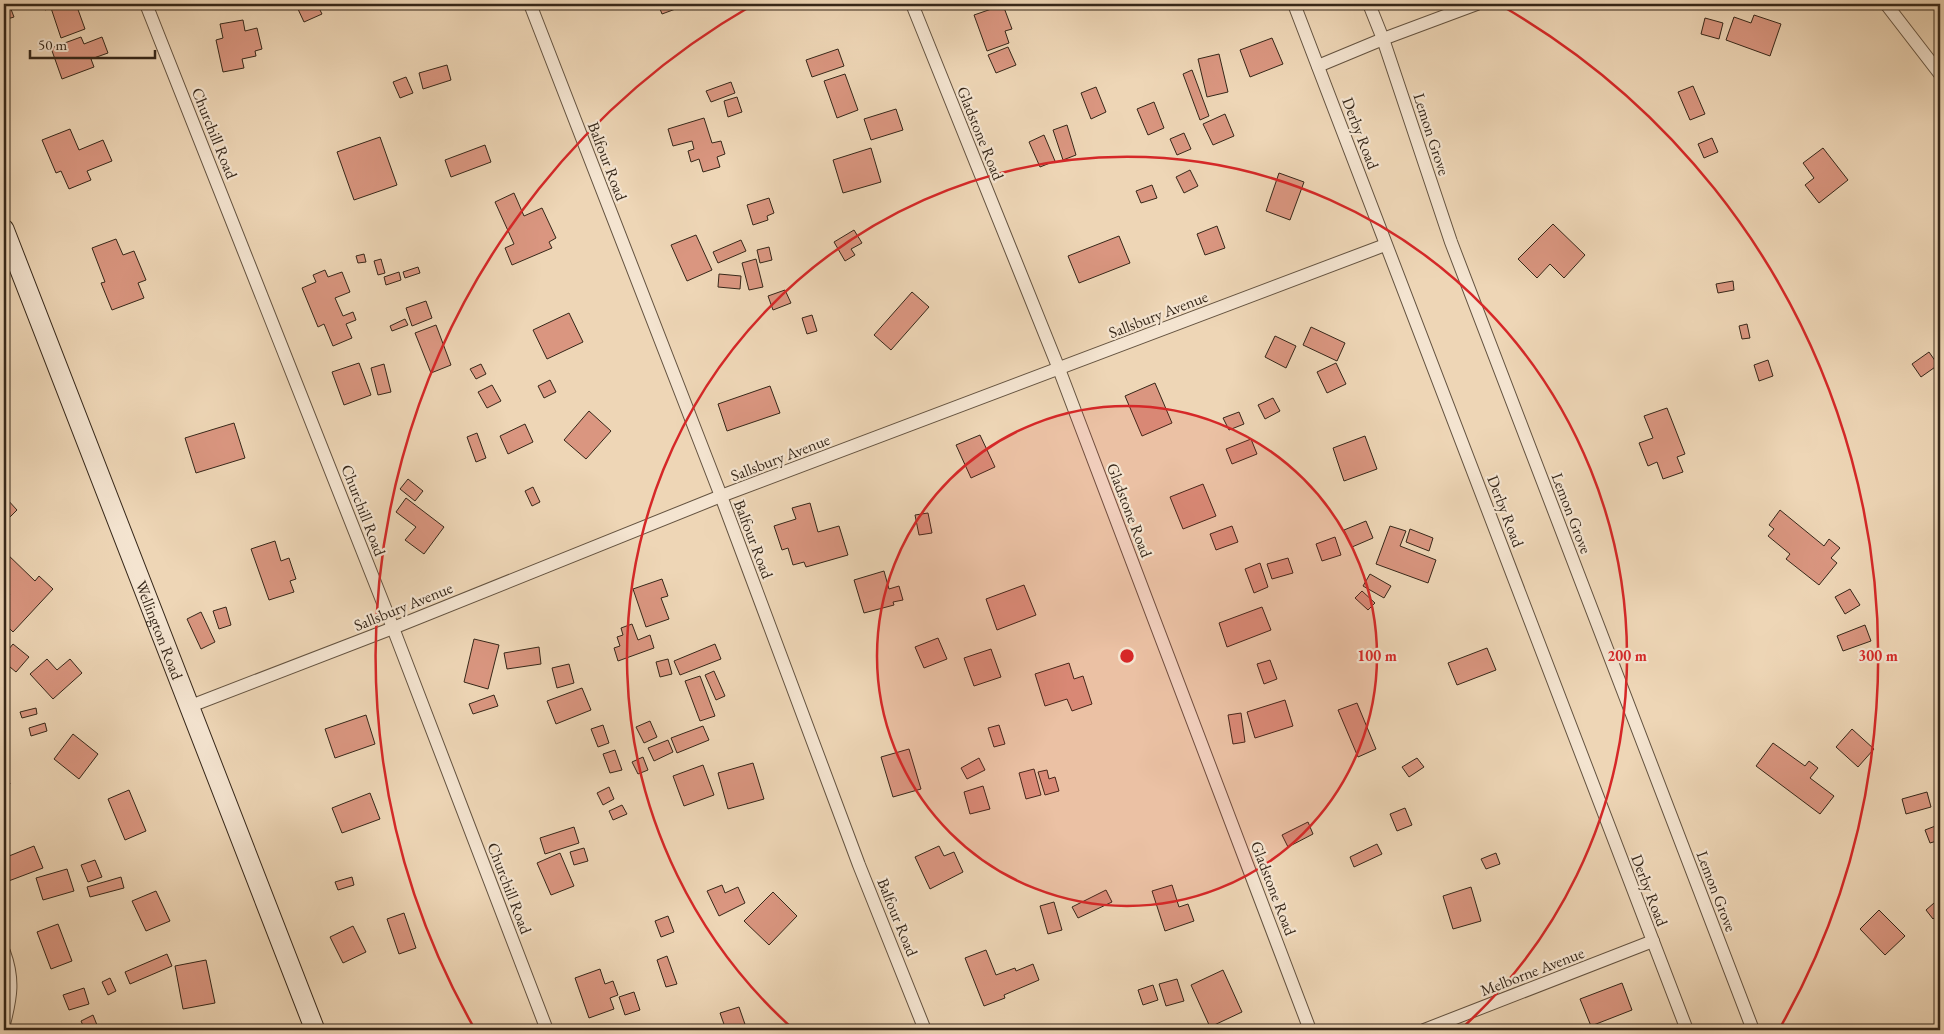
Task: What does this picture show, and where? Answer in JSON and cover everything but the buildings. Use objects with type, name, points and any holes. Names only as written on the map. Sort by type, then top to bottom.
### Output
[{"type":"main road","name":"Wellington Road","points":[[4,229],[315,1030]]},
{"type":"street","name":"Churchill Road","points":[[146,4],[393,628],[547,1030]]},
{"type":"street","name":"Balfour Road","points":[[530,4],[721,496],[859,865],[926,1030]]},
{"type":"street","name":"Gladstone Road","points":[[912,4],[1059,369],[1310,1030]]},
{"type":"street","name":"Derby Road","points":[[1294,4],[1687,1030]]},
{"type":"street","name":"Lemon Grove","points":[[1369,4],[1383,39],[1451,242],[1753,1030]]},
{"type":"street","points":[[1318,66],[1383,39],[1477,4]]},
{"type":"street","points":[[1886,4],[1940,74]]},
{"type":"street","name":"Sallsbury Avenue","points":[[188,707],[393,628],[721,496],[1385,244]]},
{"type":"street","name":"Melborne Avenue","points":[[1424,1030],[1652,941]]},
{"type":"street","points":[[4,952],[11,982],[10,1000],[4,1024]]}]
